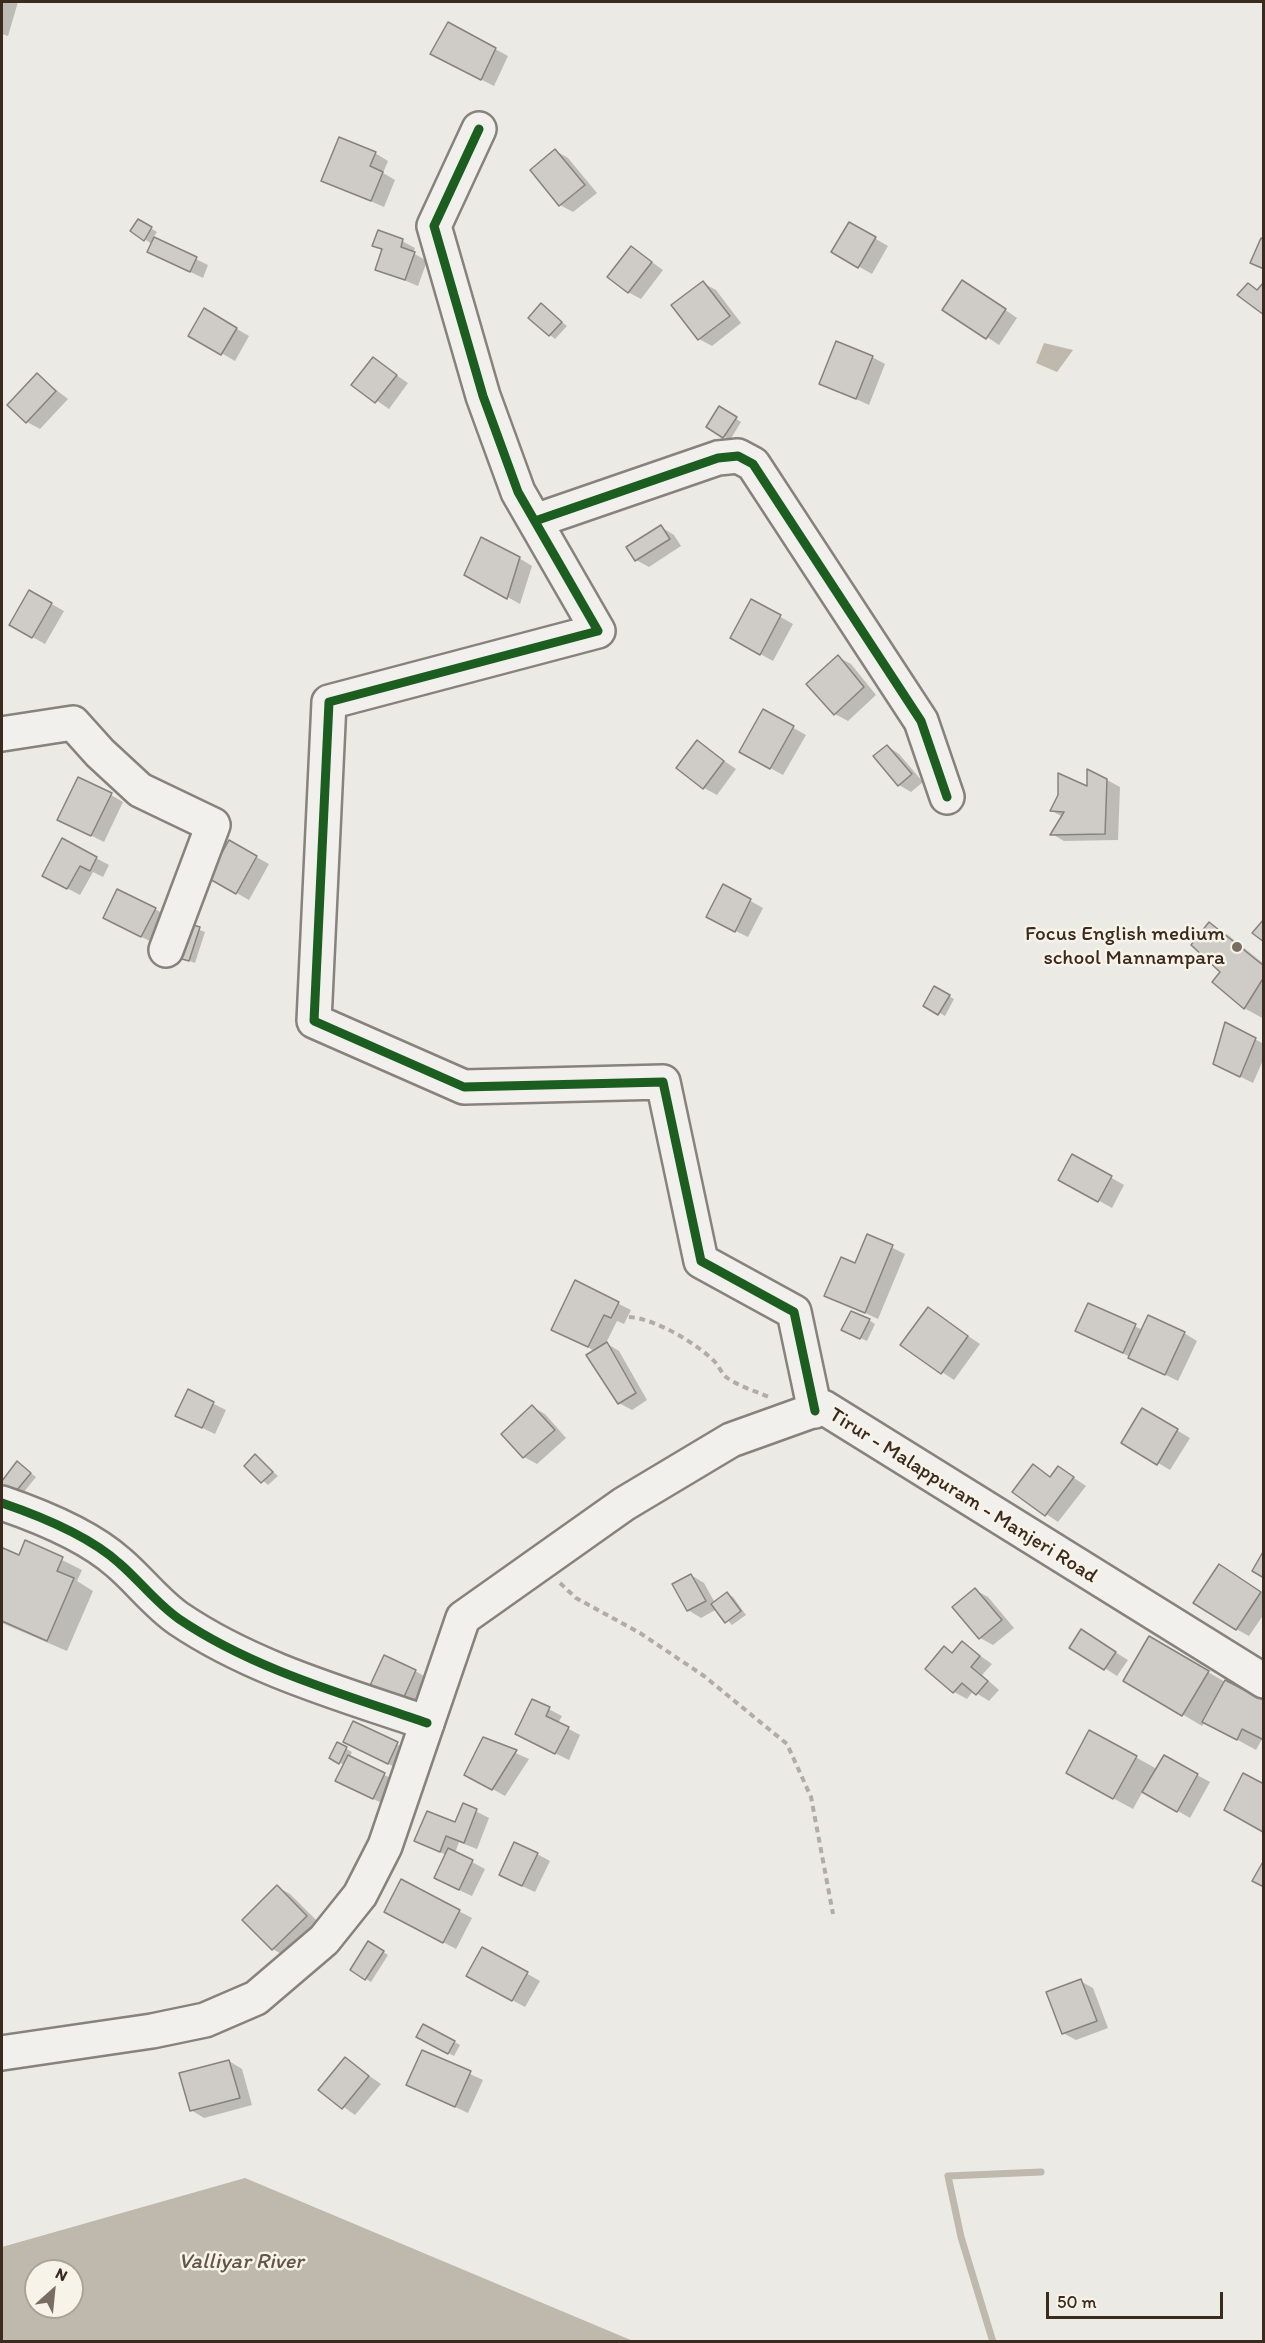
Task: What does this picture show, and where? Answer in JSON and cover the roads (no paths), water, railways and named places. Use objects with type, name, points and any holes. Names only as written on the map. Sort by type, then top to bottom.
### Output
[{"type":"street","points":[[479,129],[434,226],[483,396],[518,492],[598,631],[329,702],[314,1021],[464,1087],[663,1082],[701,1261],[795,1312],[815,1411]]},
{"type":"street","points":[[535,521],[718,458],[738,456],[753,464],[921,721],[947,797]]},
{"type":"street","points":[[2,734],[73,723],[100,753],[140,790],[213,825],[185,894],[166,950]]},
{"type":"street","name":"Tirur - Malappuram - Manjeri Road","points":[[2,2052],[152,2031],[205,2020],[256,1998],[324,1940],[360,1895],[385,1846],[463,1618],[624,1504],[730,1440],[823,1407],[1263,1681]]},
{"type":"street","points":[[2,1503],[49,1519],[117,1561],[176,1617],[226,1648],[324,1687],[427,1723]]},
{"type":"water","points":[[1044,343],[1073,350],[1057,372],[1036,363]]},
{"type":"water","name":"Valliyar River","points":[[245,2178],[633,2341],[2,2341],[2,2247]]},
{"type":"waterway","points":[[993,2342],[961,2237],[948,2176],[1041,2172]]},
{"type":"place","name":"Focus English medium school Mannampara","points":[[1237,947]]}]
